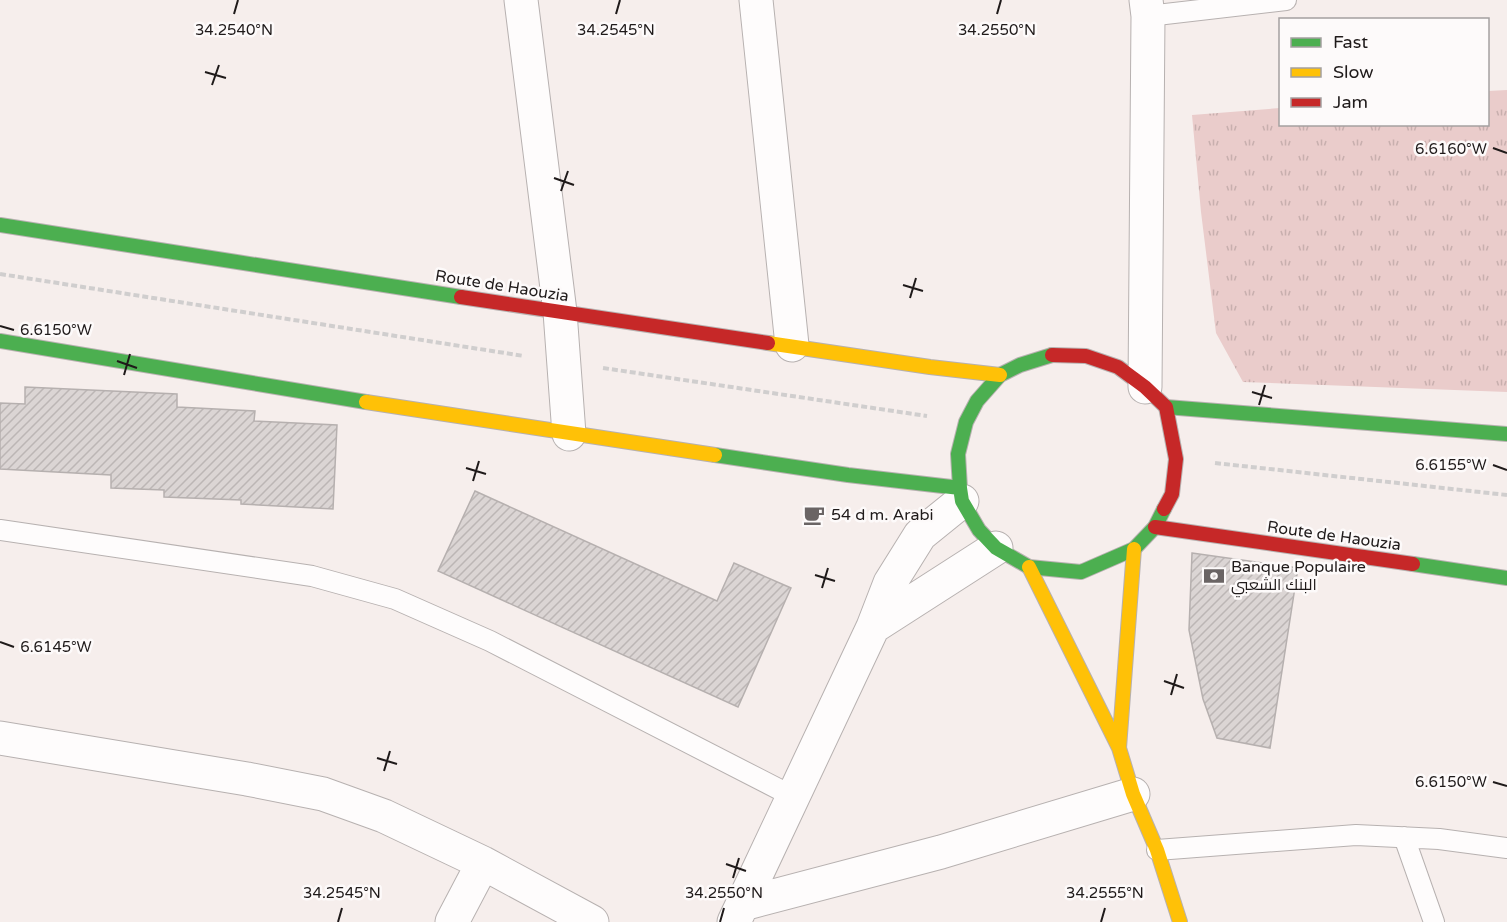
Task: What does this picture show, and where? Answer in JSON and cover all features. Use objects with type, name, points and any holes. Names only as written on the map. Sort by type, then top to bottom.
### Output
[{"type":"street","points":[[521,0],[560,312],[569,434]]},
{"type":"street","points":[[756,0],[792,345]]},
{"type":"street","points":[[1147,8],[1155,397],[1176,459],[1172,494],[1155,527],[1134,549],[1081,572],[1029,567],[996,548],[979,530],[961,494],[958,454],[966,422],[977,401],[1000,375],[1020,365],[1052,355],[1086,356],[1118,367],[1155,397],[1507,434]]},
{"type":"street","name":"Route de Haouzia","points":[[0,225],[560,312],[930,367],[1000,375]]},
{"type":"street","points":[[0,341],[241,383],[898,482],[961,494]]},
{"type":"street","points":[[739,913],[873,627],[890,583],[920,535],[961,494]]},
{"type":"street","name":"Route de Haouzia","points":[[1155,527],[1507,578]]},
{"type":"street","points":[[873,627],[996,548]]},
{"type":"street","points":[[1119,748],[1134,549]]},
{"type":"street","points":[[1029,567],[1119,748],[1133,794],[1156,850],[1180,922]]},
{"type":"street","points":[[0,738],[323,794],[384,816],[483,863],[592,922]]},
{"type":"street","points":[[739,913],[1133,794]]},
{"type":"street","points":[[452,922],[483,863]]},
{"type":"lane","points":[[1147,8],[1286,0]]},
{"type":"lane","points":[[0,530],[312,576],[396,599],[490,641],[794,797]]},
{"type":"lane","points":[[1156,850],[1356,835],[1404,837],[1507,848]]},
{"type":"lane","points":[[1404,837],[1434,922]]},
{"type":"path","points":[[0,274],[237,313],[966,422]]},
{"type":"path","points":[[1176,459],[1507,495]]},
{"type":"green space","points":[[1507,90],[1507,392],[1243,382],[1216,333],[1192,115],[1279,108],[1279,126],[1489,126],[1489,91]]},
{"type":"building","points":[[25,387],[177,394],[177,407],[255,411],[254,421],[337,425],[333,509],[241,504],[241,500],[164,497],[164,490],[111,488],[111,475],[0,469],[0,403],[25,404]]},
{"type":"building","points":[[475,491],[717,601],[734,563],[791,588],[738,707],[438,571]]},
{"type":"building","points":[[1192,553],[1298,568],[1270,748],[1217,738],[1203,699],[1189,630]]},
{"type":"traffic: fast","points":[[0,225],[461,297]]},
{"type":"traffic: fast","points":[[0,341],[366,402]]},
{"type":"traffic: fast","points":[[1052,355],[1020,365],[1000,375],[977,401],[966,422],[958,454],[960,488],[962,501],[979,530],[996,548],[1029,567],[1081,572],[1134,549],[1155,527],[1164,509]]},
{"type":"traffic: fast","points":[[1166,407],[1507,434]]},
{"type":"traffic: fast","points":[[715,455],[848,475],[960,488]]},
{"type":"traffic: fast","points":[[1413,564],[1507,578]]},
{"type":"traffic: slow","points":[[768,343],[1000,375]]},
{"type":"traffic: slow","points":[[366,402],[715,455]]},
{"type":"traffic: slow","points":[[1119,748],[1134,549]]},
{"type":"traffic: slow","points":[[1029,567],[1119,748],[1133,794],[1157,850],[1180,922]]},
{"type":"traffic: jam","points":[[461,297],[768,343]]},
{"type":"traffic: jam","points":[[1052,355],[1086,356],[1118,367],[1145,387],[1166,407],[1176,459],[1172,494],[1164,509]]},
{"type":"traffic: jam","points":[[1155,527],[1413,564]]},
{"type":"place","name":"54 d m. Arabi","points":[[814,515]]},
{"type":"place","name":"Banque Populaire البنك الشعبي","points":[[1214,576]]}]
